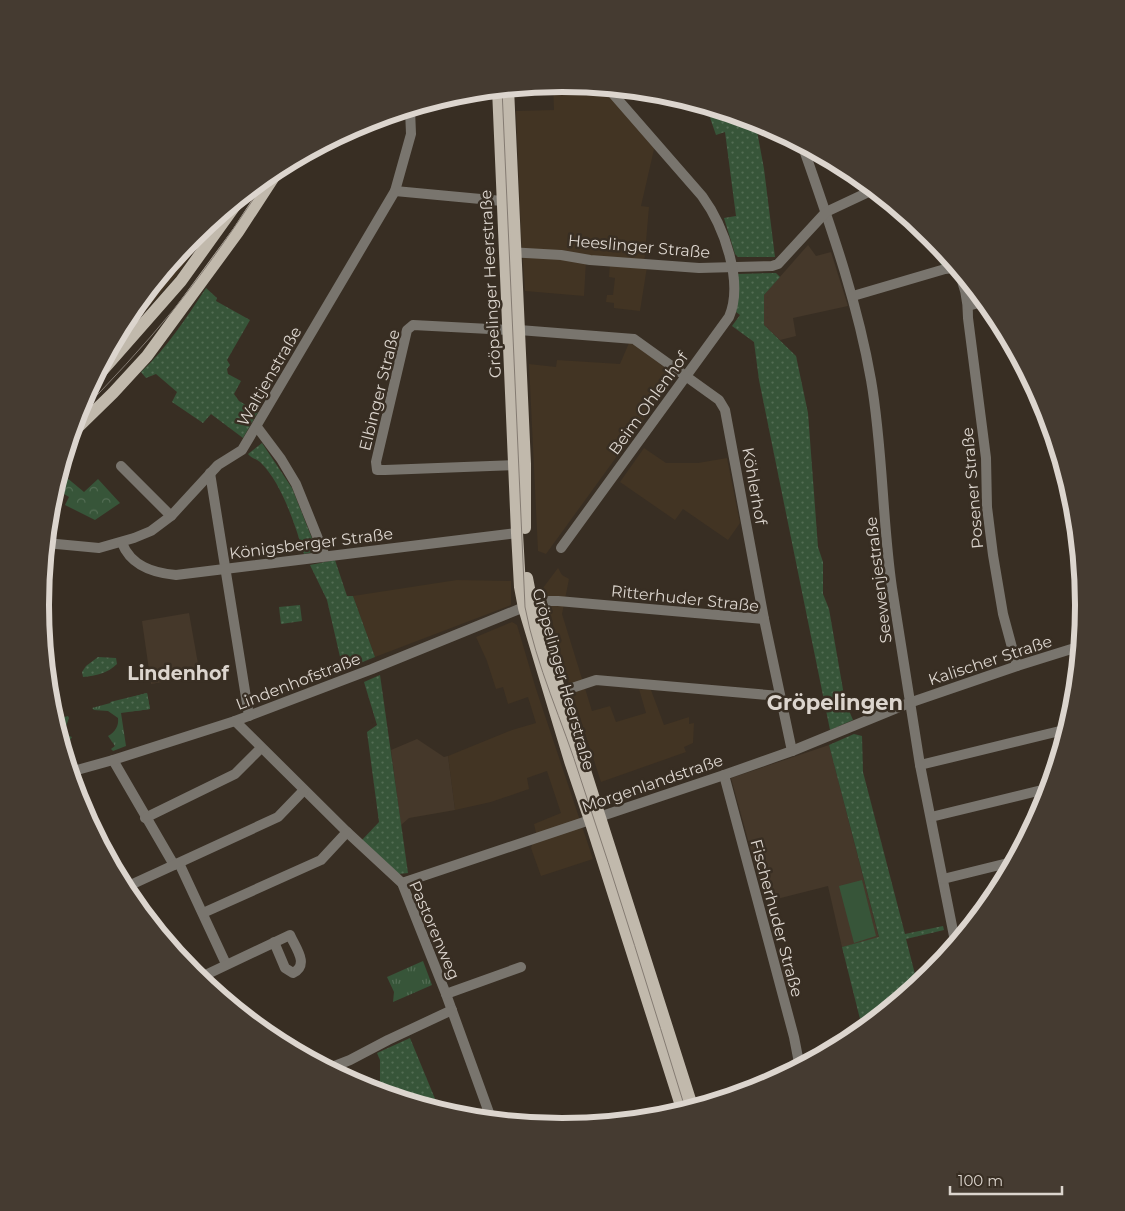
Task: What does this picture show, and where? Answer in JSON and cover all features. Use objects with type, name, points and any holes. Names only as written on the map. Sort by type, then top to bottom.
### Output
[{"type":"main road","name":"Gröpelinger Heerstraße","points":[[508,95],[514,330],[525,478],[524,516],[531,609],[570,761],[595,819],[691,1103]]},
{"type":"main road","name":"Gröpelinger Heerstraße","points":[[498,96],[502,201],[511,252]]},
{"type":"main road","points":[[83,423],[113,394],[147,356],[238,232],[270,183]]},
{"type":"main road","points":[[113,359],[181,281],[228,216]]},
{"type":"main road","name":"Gröpelinger Heerstraße","points":[[514,330],[514,465],[520,587],[531,609],[560,692],[595,819],[681,1105]]},
{"type":"street","name":"Beim Ohlenhof","points":[[561,548],[733,309],[732,267],[720,225],[713,211],[614,95]]},
{"type":"street","name":"Waltjenstraße","points":[[52,544],[94,549],[122,543],[151,531],[171,516],[218,465],[242,450],[395,190],[410,134],[410,115]]},
{"type":"street","name":"Seewenjestraße","points":[[805,153],[853,296],[864,338],[876,408],[888,561],[909,703],[954,937]]},
{"type":"street","points":[[395,190],[502,201]]},
{"type":"street","points":[[826,212],[868,192]]},
{"type":"street","name":"Heeslinger Straße","points":[[511,252],[690,267],[772,266],[778,264],[826,212]]},
{"type":"street","name":"Posener Straße","points":[[853,296],[950,269]]},
{"type":"street","name":"Posener Straße","points":[[962,283],[968,306],[986,458],[988,507],[993,555],[1003,614],[1017,666]]},
{"type":"street","points":[[968,306],[978,303]]},
{"type":"street","name":"Elbinger Straße","points":[[514,465],[377,470],[376,462],[406,330],[412,325],[634,339],[686,376]]},
{"type":"street","name":"Köhlerhof","points":[[686,376],[719,400],[725,410],[764,620]]},
{"type":"street","points":[[257,427],[281,459],[296,484],[325,556]]},
{"type":"street","points":[[121,466],[171,516]]},
{"type":"street","points":[[210,473],[249,716]]},
{"type":"street","name":"Königsberger Straße","points":[[122,543],[125,551],[133,560],[146,569],[176,575],[517,533]]},
{"type":"street","name":"Ritterhuder Straße","points":[[531,609],[549,601],[558,601],[764,620],[792,751]]},
{"type":"street","name":"Lindenhofstraße","points":[[76,770],[235,721],[531,609]]},
{"type":"street","name":"Kalischer Straße","points":[[909,703],[1074,648]]},
{"type":"street","points":[[560,692],[596,680],[780,696]]},
{"type":"street","name":"Morgenlandstraße","points":[[402,883],[724,776],[792,751],[909,703]]},
{"type":"street","name":"Pastorenweg","points":[[235,721],[347,832],[402,883],[446,994],[489,1114]]},
{"type":"street","points":[[920,765],[1061,731]]},
{"type":"street","points":[[145,818],[235,774],[261,748]]},
{"type":"street","points":[[113,760],[145,818],[176,864],[203,913],[226,964]]},
{"type":"street","name":"Fischerhuder Straße","points":[[724,776],[794,1037],[799,1061]]},
{"type":"street","points":[[131,885],[278,817],[304,790]]},
{"type":"street","points":[[931,818],[1042,790]]},
{"type":"street","points":[[203,913],[321,860],[347,832]]},
{"type":"street","points":[[943,879],[1006,863]]},
{"type":"street","points":[[205,974],[290,934],[302,960],[302,966],[299,970],[293,973],[285,968],[274,942]]},
{"type":"street","points":[[446,994],[521,967]]},
{"type":"street","points":[[335,1066],[452,1010]]},
{"type":"shaded area","points":[[553,92],[610,94],[655,145],[641,206],[649,207],[644,265],[586,261],[584,296],[525,291],[516,111],[554,110]]},
{"type":"shaded area","points":[[203,239],[176,276],[131,327],[176,267]]},
{"type":"shaded area","points":[[808,245],[816,256],[831,252],[848,306],[793,318],[796,336],[780,340],[764,325],[764,295]]},
{"type":"shaded area","points":[[610,264],[647,267],[640,311],[614,308],[614,303],[606,302],[607,295],[613,295],[615,278],[609,277]]},
{"type":"shaded area","points":[[629,343],[635,345],[673,373],[673,379],[546,554],[538,551],[529,364],[556,367],[557,360],[620,364]]},
{"type":"shaded area","points":[[644,448],[666,463],[698,463],[727,458],[740,523],[728,540],[683,509],[675,520],[620,482]]},
{"type":"shaded area","points":[[558,568],[562,575],[569,579],[562,614],[592,711],[610,706],[616,722],[646,713],[639,689],[651,690],[664,725],[689,717],[689,724],[694,723],[693,743],[684,747],[686,752],[601,782],[568,681],[543,588]]},
{"type":"shaded area","points":[[457,580],[511,581],[511,605],[375,657],[353,596]]},
{"type":"shaded area","points":[[189,613],[200,675],[151,684],[142,621]]},
{"type":"shaded area","points":[[512,622],[517,625],[536,689],[593,859],[541,876],[531,848],[536,833],[534,824],[561,813],[547,771],[527,778],[529,789],[491,802],[455,810],[448,756],[512,730],[536,723],[528,697],[508,704],[503,687],[496,689],[487,661],[476,637]]},
{"type":"shaded area","points":[[417,739],[444,757],[448,756],[455,810],[409,818],[401,825],[391,750]]},
{"type":"shaded area","points":[[829,745],[879,938],[842,947],[828,886],[765,902],[731,778]]},
{"type":"green space","points":[[622,95],[632,96],[625,99]]},
{"type":"green space","points":[[708,113],[757,130],[764,169],[775,257],[738,257],[735,254],[724,218],[736,216],[725,132],[716,135]]},
{"type":"green space","points":[[939,256],[946,263],[941,265]]},
{"type":"green space","points":[[776,273],[780,277],[764,295],[764,325],[796,356],[808,413],[818,547],[823,562],[823,594],[829,609],[845,701],[853,720],[830,730],[759,380],[754,342],[732,326],[740,315],[736,312],[738,274]]},
{"type":"green space","points":[[206,288],[217,298],[216,301],[250,320],[227,360],[230,365],[227,369],[228,374],[241,381],[234,394],[239,401],[258,412],[243,438],[211,414],[203,423],[172,402],[177,392],[156,374],[146,378],[141,372],[168,343]]},
{"type":"green space","points":[[262,443],[292,488],[317,551],[304,554],[287,505],[275,481],[260,462],[248,454]]},
{"type":"green space","points":[[65,476],[84,492],[98,479],[120,503],[95,520],[65,505],[69,497],[62,493]]},
{"type":"green space","points":[[335,560],[347,596],[353,596],[375,657],[343,670],[327,600],[310,565]]},
{"type":"green space","points":[[300,605],[302,621],[281,624],[279,607]]},
{"type":"green space","points":[[98,657],[116,658],[117,664],[102,674],[83,677],[82,672],[86,666]]},
{"type":"green space","points":[[380,675],[408,873],[399,874],[362,840],[379,822],[367,732],[377,725],[364,682]]},
{"type":"green space","points":[[147,693],[150,709],[121,713],[126,746],[113,751],[111,749],[115,746],[108,736],[116,728],[118,718],[108,711],[94,710],[92,708]]},
{"type":"green space","points":[[147,693],[150,709],[123,710],[110,702]]},
{"type":"green space","points":[[68,716],[69,718],[65,729],[69,736],[72,737],[68,744],[66,738],[62,718]]},
{"type":"green space","points":[[854,734],[862,736],[863,772],[905,934],[943,926],[944,930],[906,939],[916,978],[861,1023],[842,947],[879,937],[829,745]]},
{"type":"green space","points":[[862,880],[876,936],[854,943],[839,886]]},
{"type":"green space","points":[[423,961],[432,985],[393,1002],[394,992],[387,977]]},
{"type":"green space","points":[[410,1038],[437,1104],[380,1085],[380,1060],[377,1053]]},
{"type":"tram line","points":[[502,95],[525,607],[536,651],[574,758],[684,1104]]},
{"type":"tram line","points":[[92,400],[174,309],[200,276],[258,192]]},
{"type":"district","name":"Lindenhof","points":[[178,673]]},
{"type":"district","name":"Gröpelingen","points":[[835,703]]}]
